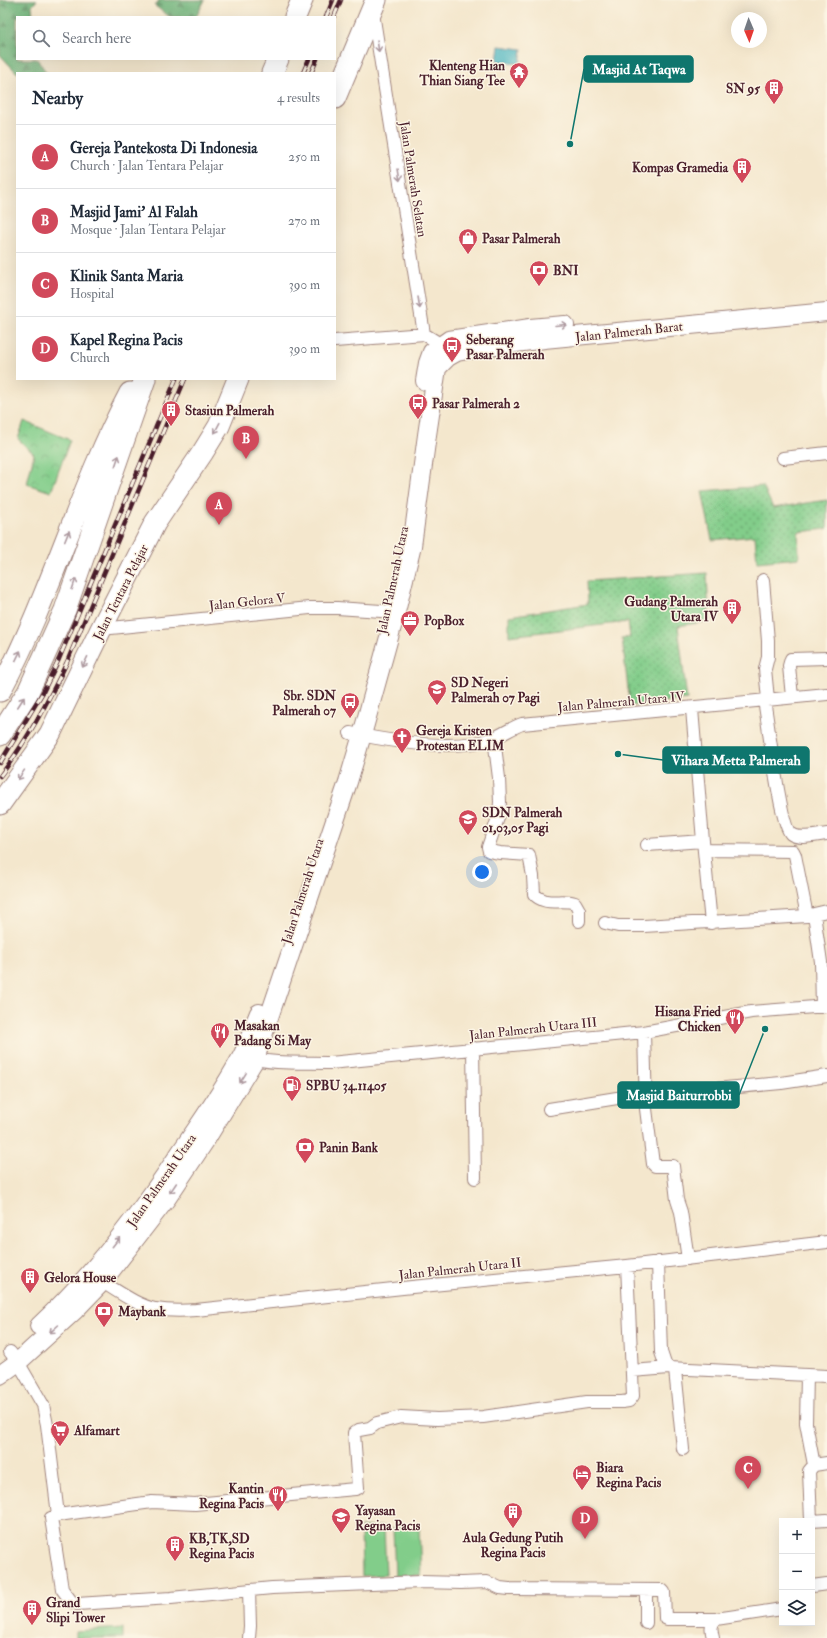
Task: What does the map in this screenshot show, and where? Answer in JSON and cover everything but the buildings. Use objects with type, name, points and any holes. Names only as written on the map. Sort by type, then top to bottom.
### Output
[{"type":"highway","points":[[295,16],[302,0]]},
{"type":"highway","points":[[336,96],[374,4]]},
{"type":"highway","points":[[272,72],[278,60]]},
{"type":"highway","points":[[0,691],[27,636],[112,427],[136,380]]},
{"type":"highway","points":[[0,735],[28,692],[65,610],[145,380]]},
{"type":"highway","name":"Jalan Tentara Pelajar","points":[[0,804],[50,734],[101,629],[155,524],[219,426],[238,380]]},
{"type":"main road","name":"Jalan Palmerah Barat","points":[[440,345],[449,340],[530,328],[827,302]]},
{"type":"main road","name":"Jalan Palmerah Barat","points":[[437,368],[448,357],[457,352],[544,339],[827,312]]},
{"type":"main road","name":"Jalan Palmerah Utara","points":[[421,435],[428,363],[432,352],[440,345]]},
{"type":"main road","name":"Jalan Palmerah Utara","points":[[0,1375],[9,1358],[70,1306],[96,1277],[112,1247],[198,1138],[212,1117],[227,1083],[249,1057],[278,964],[294,930],[332,815],[392,612],[403,536],[421,435],[437,368]]},
{"type":"street","name":"Jalan Palmerah Selatan","points":[[374,4],[424,334]]},
{"type":"street","points":[[336,341],[424,334],[440,345]]},
{"type":"street","points":[[783,458],[827,453]]},
{"type":"street","points":[[763,580],[768,641],[768,657],[765,669],[766,700],[776,780],[786,826],[790,834],[797,837],[827,834]]},
{"type":"street","name":"Jalan Gelora V","points":[[101,629],[310,608],[337,608],[392,612]]},
{"type":"street","points":[[792,697],[789,666],[791,659],[827,658]]},
{"type":"street","name":"Jalan Palmerah Utara IV","points":[[356,734],[456,746],[494,738],[509,729],[522,724],[827,694]]},
{"type":"street","points":[[692,708],[711,923]]},
{"type":"street","points":[[494,738],[501,793],[499,815],[488,847],[489,851],[500,854],[528,855],[533,876],[534,894],[545,901],[570,901],[575,903],[579,910],[579,921]]},
{"type":"street","points":[[605,923],[618,926],[644,926],[807,916],[793,851],[703,845],[647,845]]},
{"type":"street","points":[[825,1006],[821,962],[814,914],[827,911]]},
{"type":"street","name":"Jalan Palmerah Utara III","points":[[249,1057],[285,1062],[330,1063],[644,1032],[751,1012],[825,1006]]},
{"type":"street","points":[[644,1032],[646,1095],[653,1164],[654,1166],[673,1166],[677,1200],[681,1212],[688,1259]]},
{"type":"street","points":[[473,1048],[475,1178]]},
{"type":"street","points":[[549,1108],[576,1103],[781,1083],[827,1076]]},
{"type":"street","name":"Jalan Palmerah Utara II","points":[[96,1277],[144,1305],[154,1308],[182,1311],[627,1266],[827,1242]]},
{"type":"street","points":[[658,1262],[661,1352],[665,1364],[672,1369],[683,1449]]},
{"type":"street","points":[[627,1266],[633,1396],[626,1402],[587,1402],[494,1417],[437,1419],[401,1417],[383,1421],[370,1428],[354,1433],[358,1488],[355,1489],[195,1504],[152,1502],[58,1514],[51,1518],[62,1589],[71,1601],[78,1604],[272,1588],[421,1582],[461,1584],[487,1582],[500,1588],[509,1589],[662,1590],[664,1592],[666,1619],[716,1619],[779,1609]]},
{"type":"street","points":[[9,1358],[43,1405],[46,1413],[58,1514]]},
{"type":"street","points":[[632,1371],[672,1369],[827,1376]]},
{"type":"street","points":[[807,1375],[806,1423],[814,1465]]},
{"type":"street","points":[[811,1518],[809,1471],[814,1465],[827,1463]]},
{"type":"street","points":[[815,1521],[827,1520]]},
{"type":"street","points":[[815,1586],[827,1584]]},
{"type":"street","points":[[249,1590],[249,1638]]},
{"type":"street","points":[[646,1590],[646,1623]]},
{"type":"street","points":[[713,1638],[711,1629],[712,1624],[716,1619]]},
{"type":"green space","points":[[0,0],[37,0],[32,6],[33,16],[16,16],[16,60],[38,60],[46,72],[16,72],[0,55]]},
{"type":"green space","points":[[159,0],[205,0],[197,16],[169,16],[155,6]]},
{"type":"green space","points":[[24,421],[70,440],[51,492],[27,484],[34,454],[18,439]]},
{"type":"green space","points":[[763,486],[773,508],[827,500],[827,529],[798,532],[799,558],[757,562],[755,536],[712,540],[702,491]]},
{"type":"green space","points":[[707,573],[709,621],[678,626],[687,699],[630,706],[622,638],[630,637],[628,622],[509,636],[509,616],[588,604],[587,581]]},
{"type":"green space","points":[[384,1526],[386,1575],[362,1576],[361,1527]]},
{"type":"green space","points":[[419,1527],[421,1575],[395,1576],[393,1528]]},
{"type":"green space","points":[[123,1628],[123,1638],[76,1638],[76,1631]]},
{"type":"water","points":[[499,46],[522,49],[520,64],[497,61]]},
{"type":"railway","points":[[326,16],[333,0]]},
{"type":"railway","points":[[334,16],[341,0]]},
{"type":"railway","points":[[303,72],[309,60]]},
{"type":"railway","points":[[311,72],[317,60]]},
{"type":"railway","points":[[0,763],[43,692],[59,659],[176,380]]},
{"type":"railway","points":[[0,776],[10,763],[36,721],[67,662],[185,380]]},
{"type":"place","name":"Klenteng Hian Thian Siang Tee","points":[[519,89]]},
{"type":"place","name":"SN 95","points":[[774,105]]},
{"type":"place","name":"Masjid At Taqwa","points":[[570,144]]},
{"type":"place","name":"Kompas Gramedia","points":[[742,184]]},
{"type":"place","name":"Pasar Palmerah","points":[[468,255]]},
{"type":"place","name":"BNI","points":[[539,287]]},
{"type":"place","name":"Seberang Pasar Palmerah","points":[[452,363]]},
{"type":"place","name":"Pasar Palmerah 2","points":[[418,420]]},
{"type":"place","name":"Stasiun Palmerah","points":[[171,427]]},
{"type":"place","name":"Masjid Jami' Al Falah","points":[[246,459]]},
{"type":"place","name":"Gereja Pantekosta Di Indonesia","points":[[219,525]]},
{"type":"place","name":"Gudang Palmerah Utara IV","points":[[732,625]]},
{"type":"place","name":"PopBox","points":[[410,637]]},
{"type":"place","name":"SD Negeri Palmerah 07 Pagi","points":[[437,706]]},
{"type":"place","name":"Sbr. SDN Palmerah 07","points":[[350,719]]},
{"type":"place","name":"Gereja Kristen Protestan ELIM","points":[[402,754]]},
{"type":"place","name":"Vihara Metta Palmerah","points":[[618,754]]},
{"type":"place","name":"SDN Palmerah 01,03,05 Pagi","points":[[468,836]]},
{"type":"place","name":"Masjid Baiturrobbi","points":[[765,1029]]},
{"type":"place","name":"Hisana Fried Chicken","points":[[735,1035]]},
{"type":"place","name":"Masakan Padang Si May","points":[[220,1049]]},
{"type":"place","name":"SPBU 34.11405","points":[[292,1102]]},
{"type":"place","name":"Panin Bank","points":[[305,1164]]},
{"type":"place","name":"Gelora House","points":[[30,1294]]},
{"type":"place","name":"Maybank","points":[[104,1328]]},
{"type":"place","name":"Alfamart","points":[[60,1447]]},
{"type":"place","name":"Klinik Santa Maria","points":[[748,1489]]},
{"type":"place","name":"Biara Regina Pacis","points":[[582,1491]]},
{"type":"place","name":"Kantin Regina Pacis","points":[[278,1512]]},
{"type":"place","name":"Aula Gedung Putih Regina Pacis","points":[[513,1529]]},
{"type":"place","name":"Yayasan Regina Pacis","points":[[341,1534]]},
{"type":"place","name":"Kapel Regina Pacis","points":[[585,1539]]},
{"type":"place","name":"KB,TK,SD Regina Pacis","points":[[175,1562]]},
{"type":"place","name":"Grand Slipi Tower","points":[[32,1626]]}]
